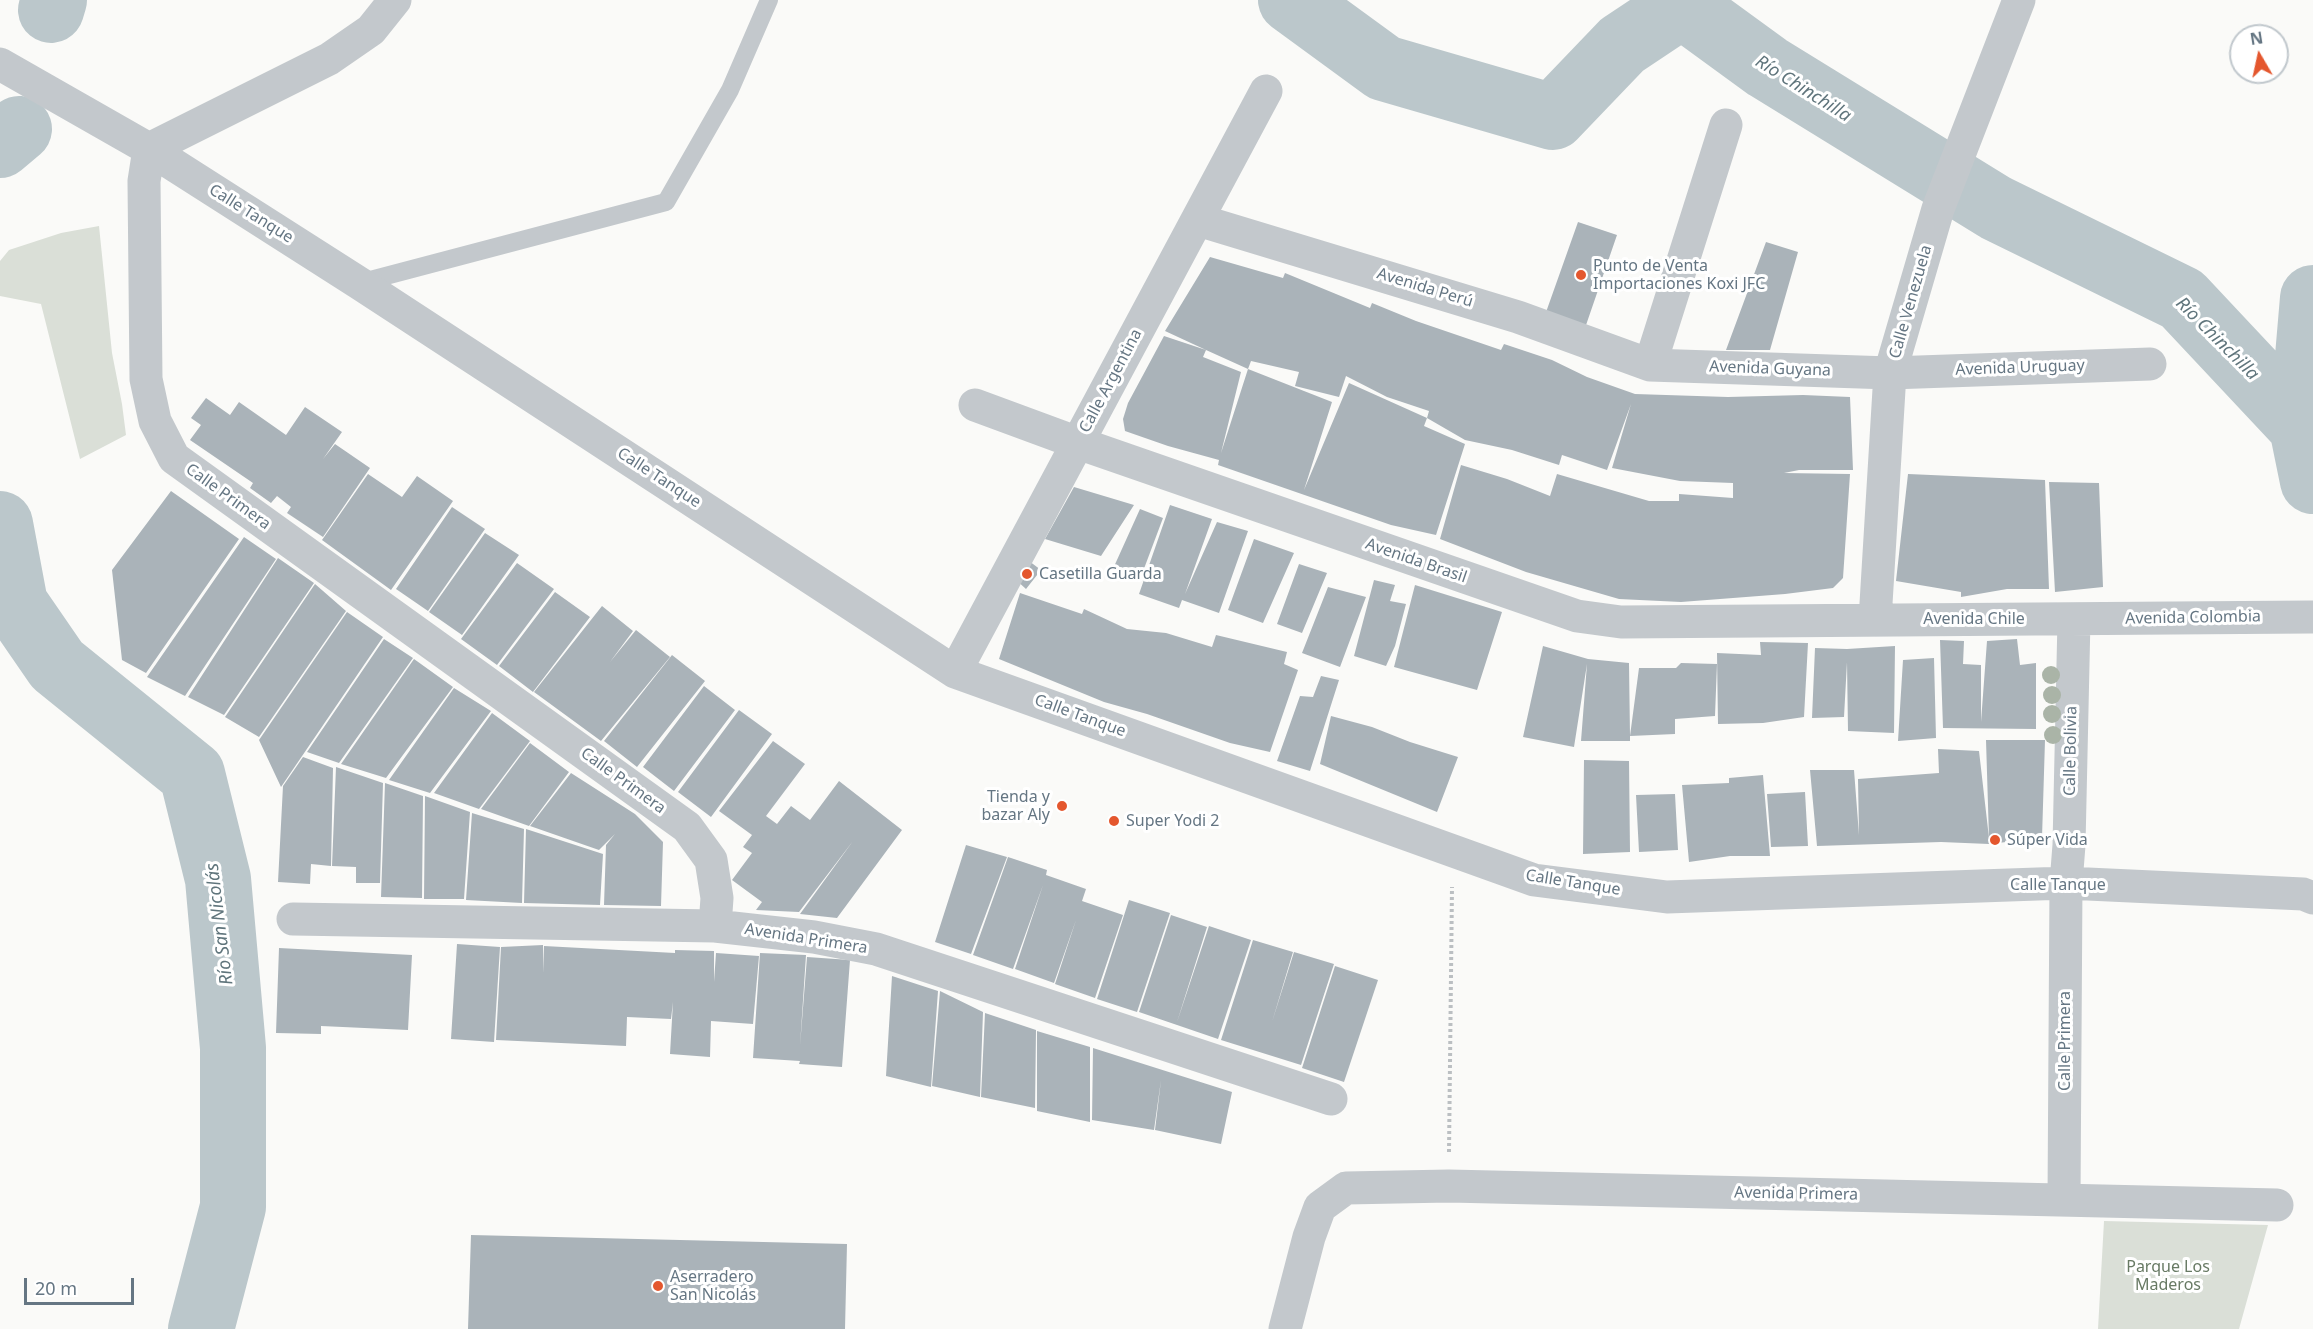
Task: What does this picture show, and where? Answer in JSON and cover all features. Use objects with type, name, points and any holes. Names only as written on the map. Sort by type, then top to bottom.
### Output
[{"type":"street","points":[[149,149],[329,59],[371,30],[395,0]]},
{"type":"street","name":"Calle Venezuela","points":[[1875,620],[1890,373],[1938,209],[2019,0]]},
{"type":"street","name":"Calle Tanque","points":[[0,64],[149,149],[359,282],[956,672],[1534,880],[1667,897],[2066,883],[2302,894],[2313,898]]},
{"type":"street","name":"Calle Argentina","points":[[956,672],[1266,91]]},
{"type":"street","points":[[1650,365],[1726,125]]},
{"type":"street","name":"Calle Primera","points":[[149,149],[144,181],[146,379],[154,421],[174,458],[687,827],[711,860],[717,898],[715,926]]},
{"type":"street","name":"Avenida Perú","points":[[1198,220],[1518,317],[1650,365]]},
{"type":"street","name":"Avenida Uruguay","points":[[1890,373],[2150,364]]},
{"type":"street","name":"Avenida Guyana","points":[[1650,365],[1890,373]]},
{"type":"street","name":"Avenida Brasil","points":[[975,405],[1577,616],[1621,622],[1875,620]]},
{"type":"street","name":"Avenida Colombia","points":[[2074,619],[2311,616]]},
{"type":"street","name":"Avenida Chile","points":[[1875,620],[2074,619]]},
{"type":"street","name":"Calle Bolivia","points":[[2066,883],[2069,845],[2074,619]]},
{"type":"street","name":"Calle Primera","points":[[2064,1200],[2066,883]]},
{"type":"street","name":"Avenida Primera","points":[[293,918],[715,926],[814,937],[876,950],[1331,1099]]},
{"type":"street","name":"Avenida Primera","points":[[1286,1329],[1309,1237],[1320,1207],[1346,1188],[1449,1186],[2277,1205]]},
{"type":"lane","points":[[359,282],[666,202],[730,90],[768,0]]},
{"type":"path","points":[[1449,1186],[1453,850]]},
{"type":"green space","points":[[99,226],[112,353],[126,435],[80,459],[41,304],[0,296],[0,261],[9,250],[61,233]]},
{"type":"green space","name":"Parque Los Maderos","points":[[2104,1221],[2268,1225],[2239,1329],[2098,1329]]},
{"type":"building","name":"Punto de Venta Importaciones Koxi JFC","points":[[1578,222],[1617,235],[1585,328],[1545,315]]},
{"type":"building","points":[[1766,242],[1798,252],[1770,350],[1726,350]]},
{"type":"building","points":[[1210,257],[1283,278],[1285,273],[1370,308],[1372,303],[1416,321],[1501,350],[1504,344],[1552,360],[1587,377],[1635,394],[1850,397],[1853,470],[1799,470],[1784,473],[1850,474],[1843,578],[1833,588],[1681,602],[1619,599],[1526,572],[1440,539],[1461,465],[1507,479],[1550,496],[1557,474],[1649,501],[1679,501],[1679,494],[1733,498],[1733,483],[1680,481],[1612,468],[1631,404],[1607,470],[1562,455],[1559,465],[1512,450],[1465,440],[1427,418],[1429,411],[1387,397],[1346,376],[1339,397],[1295,386],[1299,372],[1251,361],[1248,369],[1165,331]]},
{"type":"building","points":[[1164,336],[1206,350],[1203,357],[1241,372],[1221,453],[1248,369],[1332,402],[1304,490],[1349,383],[1427,418],[1424,426],[1465,444],[1436,535],[1391,525],[1218,465],[1219,460],[1125,431],[1123,419],[1128,403]]},
{"type":"building","points":[[206,398],[230,415],[239,402],[286,435],[305,407],[342,432],[323,459],[335,444],[370,468],[323,537],[287,513],[291,507],[277,496],[271,503],[250,488],[253,483],[190,440],[201,425],[191,418]]},
{"type":"building","points":[[368,474],[402,497],[417,476],[453,501],[391,590],[322,540]]},
{"type":"building","points":[[1908,474],[2045,480],[2049,589],[2007,589],[1961,597],[1961,592],[1896,581]]},
{"type":"building","points":[[2049,482],[2099,483],[2103,587],[2055,592]]},
{"type":"building","points":[[1074,487],[1134,505],[1101,556],[1045,539]]},
{"type":"building","points":[[171,491],[239,539],[146,673],[122,660],[112,570]]},
{"type":"building","points":[[1170,505],[1212,519],[1185,594],[1217,522],[1248,531],[1219,613],[1182,600],[1179,608],[1139,594]]},
{"type":"building","points":[[452,507],[485,529],[428,611],[396,589]]},
{"type":"building","points":[[1140,509],[1163,518],[1139,582],[1112,571]]},
{"type":"building","points":[[485,533],[519,555],[462,635],[429,612]]},
{"type":"building","points":[[244,537],[276,559],[185,696],[147,677]]},
{"type":"building","points":[[1254,539],[1294,553],[1263,623],[1228,610]]},
{"type":"building","points":[[278,558],[314,583],[224,715],[188,697]]},
{"type":"building","name":"Casetilla Guarda","points":[[1025,558],[1041,570],[1026,589],[1015,579]]},
{"type":"building","points":[[517,563],[554,589],[497,665],[461,639]]},
{"type":"building","points":[[1299,564],[1327,573],[1302,633],[1277,624]]},
{"type":"building","points":[[1374,580],[1395,585],[1390,601],[1406,604],[1395,646],[1386,666],[1354,656]]},
{"type":"building","points":[[315,584],[346,611],[259,737],[225,717]]},
{"type":"building","points":[[1415,585],[1502,612],[1477,690],[1394,667]]},
{"type":"building","points":[[1328,587],[1366,597],[1340,667],[1302,653]]},
{"type":"building","points":[[555,592],[590,617],[533,692],[499,666]]},
{"type":"building","points":[[1020,593],[1082,614],[1084,609],[1127,629],[1166,633],[1212,647],[1216,635],[1287,652],[1284,664],[1298,670],[1270,752],[1230,743],[1147,714],[1104,702],[999,659]]},
{"type":"building","points":[[602,606],[633,631],[610,662],[636,630],[670,657],[601,741],[534,692]]},
{"type":"building","points":[[347,612],[383,637],[281,787],[259,740]]},
{"type":"building","points":[[384,639],[413,658],[339,763],[307,752]]},
{"type":"building","points":[[2017,639],[2020,665],[2036,663],[2036,729],[1943,728],[1940,640],[1964,641],[1963,664],[1981,665],[1981,722],[1987,641]]},
{"type":"building","points":[[1760,642],[1808,643],[1804,717],[1763,723],[1718,724],[1717,653],[1761,655]]},
{"type":"building","points":[[1543,646],[1588,659],[1629,663],[1630,741],[1581,741],[1587,664],[1574,747],[1523,737]]},
{"type":"building","points":[[1895,646],[1894,733],[1848,731],[1847,662],[1844,717],[1812,718],[1815,648]]},
{"type":"building","points":[[672,655],[705,681],[637,767],[604,741]]},
{"type":"building","points":[[1934,658],[1936,738],[1898,741],[1903,660]]},
{"type":"building","points":[[414,659],[453,687],[386,778],[341,764]]},
{"type":"building","points":[[1681,663],[1717,664],[1715,716],[1675,719],[1675,734],[1630,736],[1639,668],[1676,668]]},
{"type":"building","points":[[1321,676],[1339,680],[1310,771],[1277,761],[1300,696],[1313,697]]},
{"type":"building","points":[[704,686],[735,710],[674,791],[643,767]]},
{"type":"building","points":[[454,688],[491,711],[430,793],[389,780]]},
{"type":"building","points":[[739,710],[772,734],[711,817],[678,792]]},
{"type":"building","points":[[492,713],[530,741],[479,809],[434,793]]},
{"type":"building","points":[[1331,716],[1372,727],[1458,757],[1437,812],[1320,764]]},
{"type":"building","points":[[1986,740],[2045,740],[2042,838],[1989,844],[1941,842],[1817,846],[1810,770],[1854,770],[1859,835],[1858,779],[1939,773],[1938,749],[1979,751],[1989,838]]},
{"type":"building","points":[[773,741],[805,764],[766,816],[777,824],[791,806],[810,820],[839,781],[902,830],[837,918],[800,914],[853,841],[799,912],[756,910],[762,902],[732,880],[752,853],[743,847],[752,835],[719,811]]},
{"type":"building","points":[[530,743],[569,772],[529,826],[481,809]]},
{"type":"building","points":[[303,757],[333,768],[331,866],[311,864],[310,884],[278,882],[283,786]]},
{"type":"building","points":[[1584,760],[1629,761],[1630,852],[1583,854]]},
{"type":"building","points":[[336,767],[383,783],[380,883],[356,883],[356,867],[332,866]]},
{"type":"building","points":[[571,773],[635,814],[663,842],[661,906],[604,905],[606,845],[615,834],[599,850],[530,826]]},
{"type":"building","points":[[1763,775],[1770,856],[1730,856],[1689,862],[1682,785],[1729,783],[1729,778]]},
{"type":"building","points":[[385,783],[423,796],[422,898],[381,897]]},
{"type":"building","points":[[1805,792],[1808,846],[1771,847],[1767,794]]},
{"type":"building","points":[[1675,794],[1678,850],[1639,852],[1636,795]]},
{"type":"building","points":[[425,796],[470,812],[464,899],[424,899]]},
{"type":"building","points":[[472,813],[524,829],[522,903],[466,900]]},
{"type":"building","points":[[526,829],[603,854],[600,905],[524,903]]},
{"type":"building","points":[[966,845],[1007,857],[971,954],[935,942]]},
{"type":"building","points":[[1008,857],[1047,870],[1046,875],[1086,889],[1082,901],[1123,915],[1095,998],[1055,984],[1076,920],[1054,983],[1015,969],[1043,885],[1013,969],[973,955]]},
{"type":"building","points":[[1129,900],[1170,913],[1137,1012],[1097,999]]},
{"type":"building","points":[[1171,915],[1207,927],[1177,1022],[1209,926],[1251,940],[1218,1039],[1139,1012]]},
{"type":"building","points":[[1253,940],[1293,952],[1272,1022],[1294,952],[1334,964],[1301,1065],[1221,1040]]},
{"type":"building","points":[[457,944],[500,947],[494,1042],[451,1039]]},
{"type":"building","points":[[543,945],[543,973],[544,946],[675,953],[675,950],[714,951],[714,982],[716,953],[759,956],[753,1024],[711,1021],[710,1057],[670,1054],[673,1002],[671,1019],[627,1017],[626,1046],[496,1040],[501,947]]},
{"type":"building","points":[[279,948],[412,955],[408,1030],[321,1026],[321,1034],[276,1033]]},
{"type":"building","points":[[760,953],[806,955],[800,1046],[807,957],[850,960],[842,1067],[753,1058]]},
{"type":"building","points":[[1335,966],[1378,980],[1344,1082],[1302,1068]]},
{"type":"building","points":[[892,976],[938,991],[931,1087],[886,1076]]},
{"type":"building","points":[[940,991],[983,1012],[980,1097],[932,1086]]},
{"type":"building","points":[[985,1013],[1036,1030],[1035,1108],[981,1097]]},
{"type":"building","points":[[1037,1031],[1090,1047],[1090,1122],[1037,1111]]},
{"type":"building","points":[[1093,1048],[1232,1092],[1221,1144],[1155,1130],[1161,1080],[1154,1130],[1092,1120]]},
{"type":"building","name":"Aserradero San Nicolás","points":[[471,1235],[847,1244],[845,1329],[468,1329]]},
{"type":"waterway","name":"Río San Nicolás","points":[[51,10],[54,0]]},
{"type":"waterway","name":"Río Chinchilla","points":[[1291,0],[1384,68],[1553,117],[1622,45],[1682,5],[1767,67],[1996,208],[2182,299],[2302,427]]},
{"type":"waterway","name":"Río San Nicolás","points":[[0,145],[19,129]]},
{"type":"waterway","points":[[2313,298],[2302,427],[2313,481]]},
{"type":"waterway","name":"Río San Nicolás","points":[[0,524],[15,604],[57,665],[192,774],[218,879],[233,1048],[233,1207],[201,1329]]},
{"type":"place","name":"Punto de Venta Importaciones Koxi JFC","points":[[1581,275]]},
{"type":"place","name":"Casetilla Guarda","points":[[1027,574]]},
{"type":"place","name":"Tienda y bazar Aly","points":[[1062,806]]},
{"type":"place","name":"Super Yodi 2","points":[[1114,821]]},
{"type":"place","name":"Súper Vida","points":[[1995,840]]},
{"type":"place","name":"Aserradero San Nicolás","points":[[658,1286]]}]
